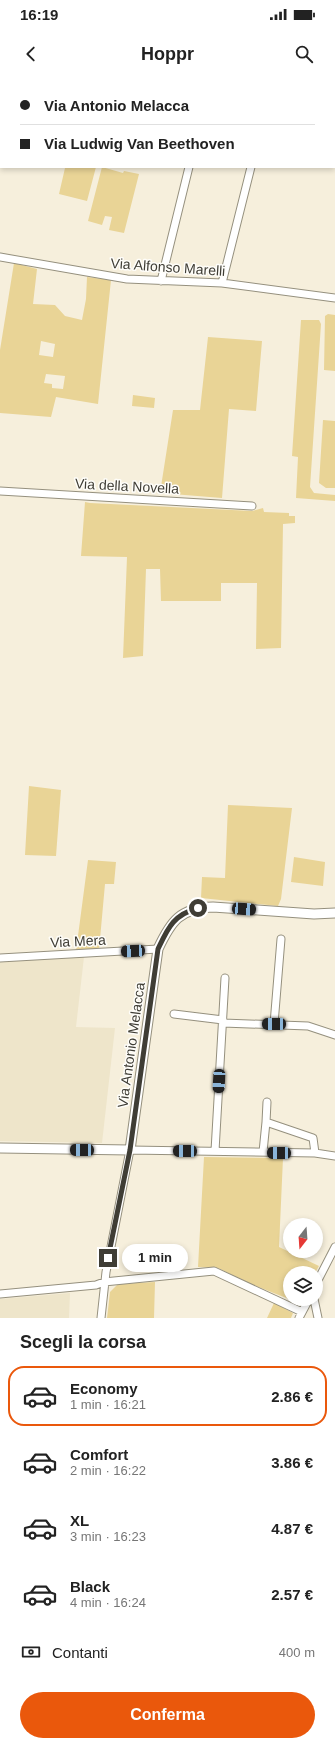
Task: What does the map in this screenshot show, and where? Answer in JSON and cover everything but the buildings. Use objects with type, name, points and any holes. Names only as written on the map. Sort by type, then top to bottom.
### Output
[{"type":"main road","name":"Via Antonio Melacca","points":[[130,1150],[158,949],[164,934],[177,918],[187,911],[198,908],[213,907],[314,914],[335,912]]},
{"type":"main road","points":[[0,1148],[130,1150]]},
{"type":"street","points":[[161,281],[189,168]]},
{"type":"street","points":[[222,283],[251,168]]},
{"type":"street","name":"Via Alfonso Marelli","points":[[0,257],[128,279],[222,283],[335,298]]},
{"type":"street","name":"Via della Novella","points":[[0,491],[252,506]]},
{"type":"street","points":[[274,1024],[281,939]]},
{"type":"street","name":"Via Mera","points":[[0,958],[158,949]]},
{"type":"street","points":[[215,1151],[225,978]]},
{"type":"street","points":[[174,1014],[223,1022],[308,1026],[335,1035]]},
{"type":"street","points":[[263,1152],[267,1102]]},
{"type":"street","points":[[266,1122],[313,1138],[315,1153]]},
{"type":"street","points":[[101,1318],[104,1282],[130,1150],[315,1153],[335,1156]]},
{"type":"street","points":[[323,1271],[334,1251]]},
{"type":"street","points":[[0,1294],[96,1285],[104,1282],[214,1271],[301,1315]]},
{"type":"street","points":[[315,1306],[318,1318]]},
{"type":"shaded area","points":[[65,168],[96,168],[87,201],[59,194]]},
{"type":"shaded area","points":[[102,168],[123,173],[124,171],[139,174],[124,233],[109,230],[112,217],[105,216],[102,225],[88,221]]},
{"type":"shaded area","points":[[14,263],[37,269],[33,304],[55,305],[65,316],[82,320],[86,299],[87,277],[111,280],[98,404],[56,397],[51,417],[0,413],[0,350]],"holes":[[[41,341],[55,344],[53,357],[39,355]],[[46,374],[65,376],[63,389],[52,388],[52,384],[44,383]]]},
{"type":"shaded area","points":[[328,314],[335,315],[335,371],[324,370],[325,316]]},
{"type":"shaded area","points":[[301,320],[319,320],[321,324],[310,487],[314,493],[335,495],[335,501],[296,498],[298,457],[292,456]]},
{"type":"shaded area","points":[[208,337],[262,341],[256,411],[229,409],[222,498],[160,493],[173,410],[200,410]]},
{"type":"shaded area","points":[[133,395],[155,398],[154,408],[132,406]]},
{"type":"shaded area","points":[[323,420],[335,421],[335,488],[326,488],[319,483]]},
{"type":"shaded area","points":[[85,502],[252,511],[263,508],[264,512],[289,513],[289,516],[295,516],[295,523],[283,524],[281,648],[256,649],[257,583],[221,583],[221,601],[161,601],[160,569],[146,569],[143,656],[123,658],[127,557],[81,556]]},
{"type":"shaded area","points":[[29,786],[61,790],[56,856],[25,855]]},
{"type":"shaded area","points":[[228,805],[292,808],[281,899],[278,906],[201,898],[202,877],[225,878]]},
{"type":"shaded area","points":[[294,857],[325,862],[323,886],[291,882]]},
{"type":"shaded area","points":[[88,860],[116,862],[114,884],[105,884],[99,950],[76,951]]},
{"type":"shaded area","points":[[84,957],[76,1027],[115,1028],[102,1143],[0,1141],[0,961]]},
{"type":"shaded area","points":[[204,1157],[283,1158],[279,1247],[283,1249],[283,1258],[302,1258],[319,1266],[283,1266],[283,1297],[251,1284],[218,1268],[198,1267]]},
{"type":"shaded area","points":[[155,1282],[154,1318],[107,1318],[110,1292],[118,1284]]},
{"type":"shaded area","points":[[70,1293],[69,1318],[0,1318],[0,1299]]},
{"type":"shaded area","points":[[274,1303],[293,1313],[291,1318],[267,1318]]},
{"type":"route","points":[[108,1258],[130,1150],[158,949],[164,934],[177,918],[187,911],[198,908]]}]
